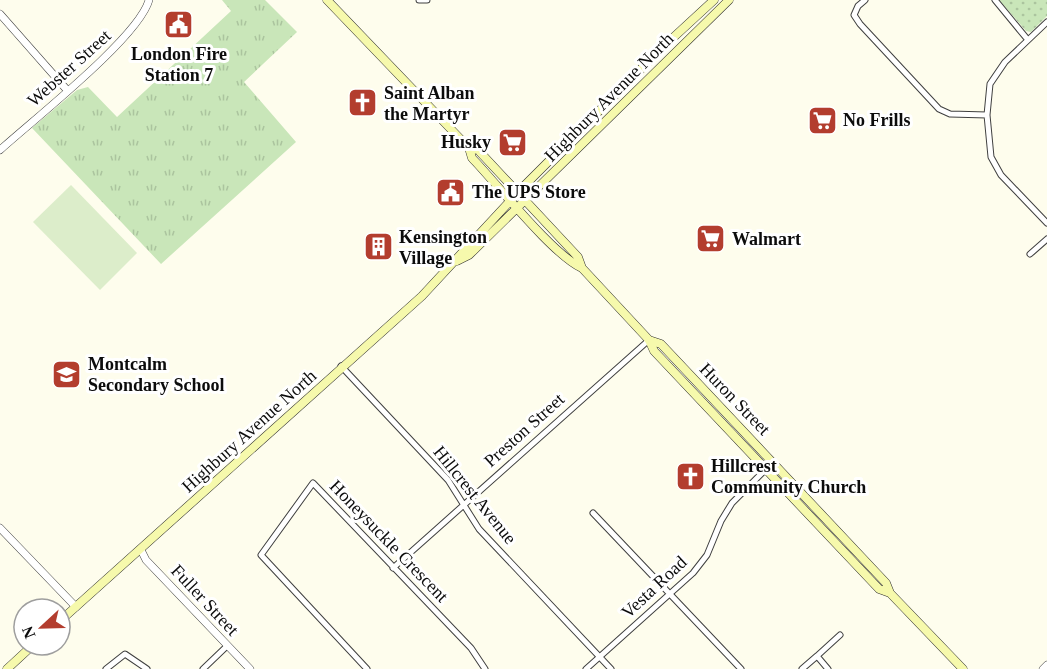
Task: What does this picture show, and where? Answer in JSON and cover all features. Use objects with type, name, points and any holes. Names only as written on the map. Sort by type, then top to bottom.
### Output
[{"type":"main road","name":"Huron Street","points":[[327,0],[469,148],[472,158],[518,208],[571,263],[582,268],[649,339],[654,351],[879,589],[890,593]]},
{"type":"main road","name":"Highbury Avenue North","points":[[72,610],[341,366],[422,296],[456,261],[464,248],[663,46],[714,0]]},
{"type":"main road","name":"Highbury Avenue North","points":[[456,261],[470,255],[729,0]]},
{"type":"main road","name":"Huron Street","points":[[469,148],[478,150],[519,193],[578,257],[582,268]]},
{"type":"main road","name":"Huron Street","points":[[649,339],[661,344],[773,461],[886,583],[890,593],[963,669]]},
{"type":"main road","points":[[7,669],[20,657]]},
{"type":"street","name":"Webster Street","points":[[0,150],[125,38],[149,0]]},
{"type":"street","points":[[419,0],[427,0]]},
{"type":"street","points":[[865,0],[854,15],[860,24],[939,110],[950,114],[987,116]]},
{"type":"street","points":[[995,0],[1028,40]]},
{"type":"street","points":[[0,14],[67,90]]},
{"type":"street","points":[[1047,22],[1005,62],[990,84],[987,116],[991,157],[1001,175],[1047,223]]},
{"type":"street","points":[[1030,254],[1047,239]]},
{"type":"street","name":"Preston Street","points":[[393,568],[649,339]]},
{"type":"street","name":"Hillcrest Avenue","points":[[341,366],[448,480],[479,529],[611,669]]},
{"type":"street","name":"Vesta Road","points":[[586,669],[693,573],[707,555],[721,521],[732,503],[773,461]]},
{"type":"street","name":"Honeysuckle Crescent","points":[[367,669],[261,555],[312,483],[471,648],[485,669]]},
{"type":"street","points":[[592,513],[741,669]]},
{"type":"street","points":[[0,528],[76,607]]},
{"type":"street","name":"Fuller Street","points":[[141,549],[145,558],[250,669]]},
{"type":"street","points":[[802,669],[840,635]]},
{"type":"street","points":[[203,669],[227,646]]},
{"type":"street","points":[[106,669],[125,654],[139,666],[147,669]]},
{"type":"street","points":[[817,656],[828,669]]},
{"type":"street","points":[[1043,669],[1047,665]]},
{"type":"green space","points":[[222,0],[265,0],[297,32],[244,82],[296,142],[161,264],[32,128],[77,90],[88,87],[117,117],[231,11]]},
{"type":"green space","points":[[999,0],[1047,0],[1047,16],[1031,32],[1026,31]]},
{"type":"green space","points":[[71,185],[137,253],[100,290],[33,222]]},
{"type":"place","name":"London Fire Station 7","points":[[179,25]]},
{"type":"place","name":"Saint Alban the Martyr","points":[[363,103]]},
{"type":"place","name":"No Frills","points":[[822,120]]},
{"type":"place","name":"Husky","points":[[512,142]]},
{"type":"place","name":"The UPS Store","points":[[451,192]]},
{"type":"place","name":"Walmart","points":[[711,239]]},
{"type":"place","name":"Kensington Village","points":[[378,247]]},
{"type":"place","name":"Montcalm Secondary School","points":[[67,374]]},
{"type":"place","name":"Hillcrest Community Church","points":[[690,476]]}]
